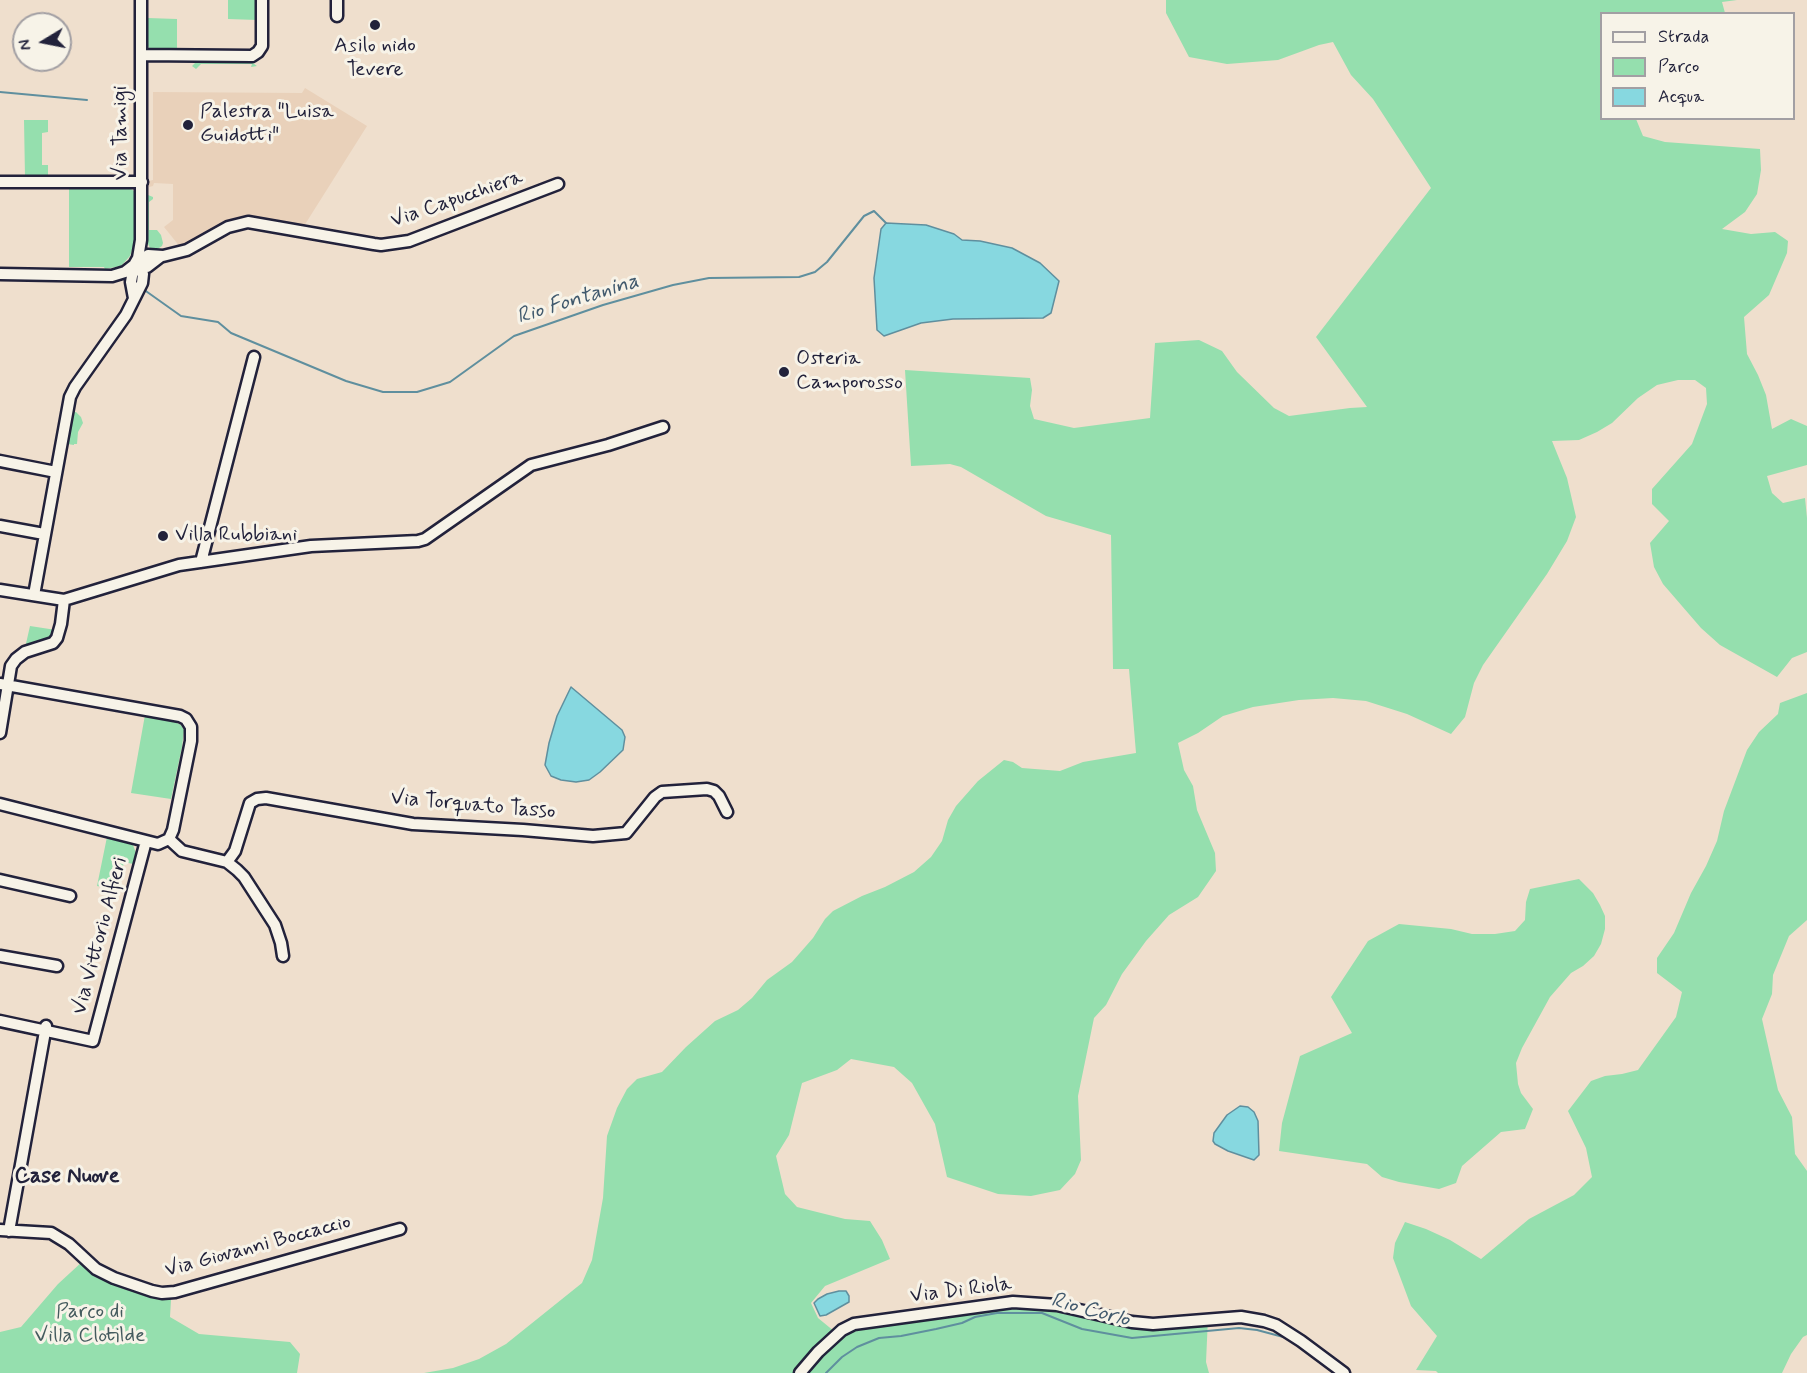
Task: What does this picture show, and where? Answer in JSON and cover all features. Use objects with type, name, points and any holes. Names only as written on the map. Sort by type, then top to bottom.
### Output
[{"type":"street","name":"Via Tamigi","points":[[136,293],[130,282],[141,240],[141,0]]},
{"type":"street","points":[[141,55],[249,56],[258,52],[262,46],[262,0]]},
{"type":"street","points":[[337,0],[337,16]]},
{"type":"street","points":[[0,182],[141,182]]},
{"type":"street","name":"Via Capucchiera","points":[[0,274],[96,277],[119,274],[148,255],[160,256],[187,250],[228,227],[248,222],[381,245],[409,241],[558,184]]},
{"type":"street","points":[[34,596],[70,397],[126,315],[136,293],[119,274]]},
{"type":"street","points":[[201,562],[254,357]]},
{"type":"street","points":[[0,590],[64,600],[179,565],[311,546],[418,541],[425,539],[531,465],[608,445],[663,427]]},
{"type":"street","points":[[0,461],[56,471]]},
{"type":"street","points":[[0,526],[44,534]]},
{"type":"street","points":[[0,733],[4,685],[11,666],[25,652],[52,643],[57,638],[62,624],[64,600]]},
{"type":"street","points":[[0,804],[158,844],[169,839],[173,830],[191,741],[191,727],[186,718],[180,716],[4,685]]},
{"type":"street","name":"Via Torquato Tasso","points":[[228,862],[235,851],[250,803],[266,798],[413,824],[592,836],[626,833],[655,797],[662,792],[706,789],[714,791],[727,812]]},
{"type":"street","points":[[169,839],[182,851],[228,862],[244,877],[272,920],[281,943],[283,956]]},
{"type":"street","name":"Via Vittorio Alfieri","points":[[46,1028],[93,1041],[146,841]]},
{"type":"street","points":[[0,880],[70,896]]},
{"type":"street","points":[[0,956],[57,966]]},
{"type":"street","points":[[0,1022],[46,1028],[5,1230]]},
{"type":"street","name":"Via Giovanni Boccaccio","points":[[5,1230],[51,1233],[69,1244],[96,1269],[152,1292],[162,1293],[175,1292],[400,1228]]},
{"type":"street","name":"Via Di Riola","points":[[800,1373],[842,1330],[855,1324],[1013,1302],[1057,1305],[1132,1322],[1153,1324],[1241,1317],[1264,1321],[1276,1325],[1301,1341],[1344,1373]]},
{"type":"shaded area","points":[[305,88],[367,126],[304,226],[251,217],[243,218],[222,224],[181,248],[164,227],[173,220],[173,184],[154,183],[149,187],[149,181],[153,180],[153,92],[302,93]]},
{"type":"green space","points":[[228,0],[257,0],[257,20],[228,19]]},
{"type":"green space","points":[[1166,0],[1737,0],[1722,2],[1725,12],[1600,12],[1600,120],[1636,120],[1643,136],[1665,142],[1760,149],[1761,170],[1757,194],[1745,212],[1722,229],[1751,234],[1775,232],[1788,241],[1787,253],[1769,295],[1744,317],[1747,354],[1766,395],[1772,429],[1791,419],[1807,426],[1807,465],[1767,476],[1772,493],[1783,503],[1805,498],[1807,652],[1792,658],[1777,677],[1720,645],[1701,628],[1663,584],[1654,567],[1650,543],[1669,521],[1652,504],[1652,489],[1692,444],[1707,404],[1706,388],[1695,380],[1678,380],[1657,385],[1638,398],[1612,423],[1597,432],[1579,440],[1552,441],[1567,478],[1576,517],[1567,541],[1547,574],[1483,665],[1474,683],[1465,717],[1451,734],[1407,714],[1366,701],[1333,698],[1299,700],[1253,707],[1223,716],[1178,743],[1184,770],[1193,786],[1197,810],[1215,853],[1216,871],[1198,897],[1169,915],[1146,941],[1122,974],[1106,1005],[1094,1018],[1078,1096],[1081,1160],[1075,1174],[1060,1190],[1031,1196],[998,1194],[947,1177],[935,1124],[912,1083],[894,1067],[851,1059],[837,1070],[802,1083],[789,1135],[776,1156],[785,1194],[797,1207],[845,1219],[870,1221],[890,1259],[825,1286],[811,1303],[818,1318],[840,1336],[880,1324],[1014,1303],[1068,1311],[1106,1323],[1126,1325],[1208,1318],[1206,1362],[1209,1373],[424,1373],[453,1368],[479,1359],[506,1344],[582,1283],[592,1260],[603,1198],[607,1136],[627,1089],[637,1079],[662,1072],[715,1021],[738,1010],[752,998],[767,980],[792,962],[833,911],[914,872],[931,857],[942,841],[948,820],[956,806],[978,781],[1004,760],[1013,762],[1022,768],[1060,771],[1083,762],[1136,753],[1129,669],[1113,669],[1111,535],[1046,516],[961,467],[950,464],[911,466],[905,370],[1030,378],[1032,390],[1030,406],[1034,419],[1074,428],[1150,418],[1155,343],[1199,340],[1222,351],[1237,372],[1274,408],[1289,416],[1367,407],[1316,337],[1431,188],[1373,99],[1351,75],[1333,42],[1278,60],[1227,64],[1189,57],[1166,13]]},
{"type":"green space","points":[[148,18],[177,19],[177,50],[149,48],[147,44]]},
{"type":"green space","points":[[197,61],[250,61],[257,66],[251,67],[252,64],[201,64],[196,69],[192,66]]},
{"type":"green space","points":[[24,120],[48,120],[48,132],[42,133],[42,165],[48,165],[48,177],[25,177]]},
{"type":"green space","points":[[69,189],[131,189],[134,191],[134,244],[130,256],[121,266],[105,269],[104,267],[69,267]]},
{"type":"green space","points":[[148,195],[153,197],[149,202],[149,230],[157,230],[163,243],[156,250],[150,248],[148,244]]},
{"type":"green space","points":[[73,412],[81,417],[83,423],[78,432],[77,444],[74,445],[67,444]]},
{"type":"green space","points":[[30,626],[56,630],[52,638],[25,648]]},
{"type":"green space","points":[[1807,693],[1807,920],[1789,936],[1773,975],[1772,994],[1762,1019],[1778,1090],[1792,1117],[1795,1154],[1807,1171],[1807,1335],[1791,1354],[1782,1373],[1438,1373],[1416,1370],[1437,1336],[1411,1306],[1393,1258],[1395,1243],[1405,1222],[1450,1240],[1481,1259],[1529,1219],[1574,1195],[1592,1177],[1586,1148],[1568,1111],[1591,1081],[1638,1070],[1676,1017],[1682,992],[1657,973],[1657,958],[1674,933],[1717,841],[1724,811],[1747,750],[1759,732],[1778,714],[1780,703]]},
{"type":"green space","points":[[145,715],[173,721],[181,725],[184,730],[171,799],[131,793]]},
{"type":"green space","points":[[107,837],[130,842],[136,853],[133,864],[124,862],[118,890],[97,886]]},
{"type":"green space","points":[[1579,879],[1593,893],[1600,905],[1605,916],[1605,929],[1601,944],[1594,956],[1571,973],[1550,997],[1516,1063],[1521,1093],[1533,1109],[1525,1129],[1501,1132],[1462,1166],[1456,1183],[1439,1189],[1382,1177],[1367,1164],[1279,1151],[1282,1123],[1300,1056],[1352,1033],[1331,997],[1368,941],[1399,924],[1451,929],[1472,934],[1515,931],[1525,920],[1526,902],[1530,889]]},
{"type":"green space","name":"Parco di Villa Clotilde","points":[[83,1261],[117,1284],[138,1292],[168,1298],[171,1300],[170,1317],[199,1334],[290,1342],[300,1354],[297,1373],[0,1373],[0,1332],[21,1327],[58,1284]]},
{"type":"water","points":[[886,223],[926,225],[954,234],[962,240],[980,241],[1012,248],[1040,263],[1059,281],[1051,313],[1043,318],[953,319],[921,323],[884,336],[877,330],[874,278],[881,229]]},
{"type":"water","points":[[571,687],[622,730],[625,737],[623,750],[600,772],[589,780],[576,782],[551,776],[545,765],[557,716]]},
{"type":"water","points":[[1240,1106],[1248,1107],[1254,1112],[1258,1121],[1259,1155],[1254,1160],[1228,1151],[1213,1141],[1214,1133],[1227,1115]]},
{"type":"water","points":[[846,1291],[849,1302],[820,1316],[814,1303],[827,1294]]},
{"type":"waterway","points":[[0,92],[87,100]]},
{"type":"waterway","name":"Rio Fontanina","points":[[143,289],[181,316],[218,322],[231,333],[346,381],[383,392],[417,392],[450,382],[514,336],[603,305],[673,285],[709,278],[799,277],[815,272],[827,262],[864,216],[874,211],[886,223]]},
{"type":"waterway","name":"Rio Corlo","points":[[826,1373],[842,1357],[857,1347],[879,1338],[936,1329],[997,1313],[1042,1313],[1082,1329],[1132,1338],[1239,1328],[1287,1338]]},
{"type":"place","name":"Asilo nido Tevere","points":[[375,25]]},
{"type":"place","name":"Palestra \"Luisa Guidotti\"","points":[[188,125]]},
{"type":"place","name":"Osteria Camporosso","points":[[784,372]]},
{"type":"place","name":"Villa Rubbiani","points":[[163,536]]},
{"type":"district","name":"Case Nuove","points":[[67,1177]]}]
